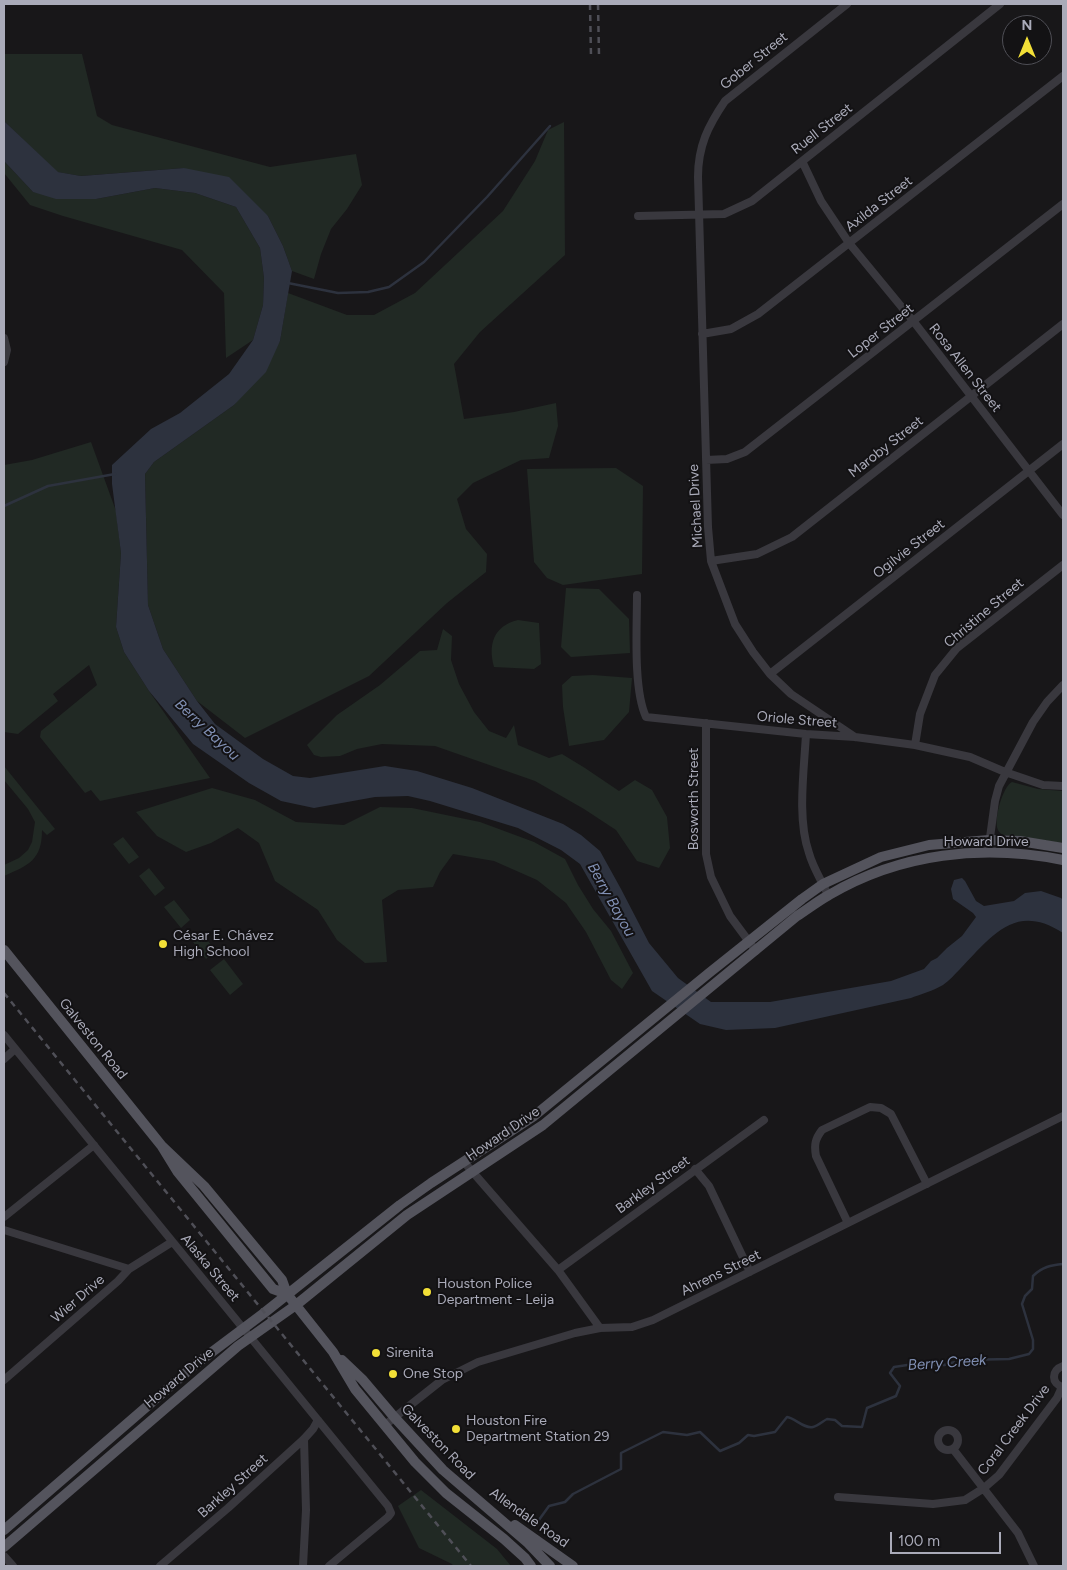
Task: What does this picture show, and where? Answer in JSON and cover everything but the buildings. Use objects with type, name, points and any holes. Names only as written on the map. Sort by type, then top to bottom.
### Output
[{"type":"main road","name":"Howard Drive","points":[[4,1530],[196,1364],[383,1218],[431,1183],[534,1116],[709,972],[823,884],[881,857],[929,845],[989,840],[1020,841],[1063,848]]},
{"type":"main road","points":[[905,850],[908,862]]},
{"type":"main road","name":"Howard Drive","points":[[4,1547],[238,1346],[296,1305],[431,1198],[542,1125],[797,916],[828,895],[874,872],[938,855],[988,852],[1022,854],[1063,860]]},
{"type":"main road","name":"Galveston Road","points":[[4,950],[162,1145],[184,1165],[214,1198],[282,1280],[288,1294],[333,1352],[355,1389],[416,1462],[446,1493],[530,1563]]},
{"type":"main road","points":[[612,1051],[620,1062]]},
{"type":"main road","points":[[534,1116],[542,1125]]},
{"type":"main road","name":"Galveston Road","points":[[162,1145],[177,1171],[273,1289],[288,1294]]},
{"type":"main road","points":[[205,1205],[214,1198]]},
{"type":"main road","points":[[383,1218],[391,1228]]},
{"type":"main road","name":"Galveston Road","points":[[333,1352],[362,1379],[426,1453],[528,1543],[550,1566]]},
{"type":"main road","points":[[416,1462],[426,1453]]},
{"type":"main road","points":[[88,1458],[96,1468]]},
{"type":"main road","name":"Allendale Road","points":[[468,1492],[573,1566]]},
{"type":"street","name":"Gober Street","points":[[700,215],[698,159],[710,122],[725,101],[847,4]]},
{"type":"street","name":"Ruell Street","points":[[638,216],[724,214],[752,201],[1000,4]]},
{"type":"street","name":"Axilda Street","points":[[702,334],[731,329],[758,314],[1063,76]]},
{"type":"street","name":"Rosa Allen Street","points":[[802,161],[821,201],[849,243],[914,322],[1063,514]]},
{"type":"street","name":"Loper Street","points":[[706,460],[727,459],[745,452],[1063,204]]},
{"type":"street","name":"Michael Drive","points":[[700,215],[706,460],[711,561],[735,624],[752,652],[770,674],[791,694],[855,737]]},
{"type":"street","name":"Maroby Street","points":[[711,561],[757,554],[792,536],[1063,324]]},
{"type":"street","points":[[4,338],[7,350],[4,362]]},
{"type":"street","name":"Ogilvie Street","points":[[770,674],[1063,444]]},
{"type":"street","name":"Christine Street","points":[[915,745],[920,714],[935,675],[957,648],[1063,565]]},
{"type":"street","name":"Oriole Street","points":[[638,595],[638,669],[642,709],[646,717],[806,734],[855,737],[915,745],[970,757],[1043,785],[1063,786]]},
{"type":"street","points":[[988,852],[995,801],[1005,772],[1033,722],[1047,702],[1063,685]]},
{"type":"street","name":"Bosworth Street","points":[[706,723],[706,854],[711,877],[730,916],[756,950]]},
{"type":"street","points":[[806,734],[803,807],[805,839],[808,853],[828,895]]},
{"type":"street","name":"Alaska Street","points":[[4,1035],[388,1506],[391,1513],[386,1519],[329,1566]]},
{"type":"street","points":[[4,1059],[15,1049]]},
{"type":"street","points":[[848,1223],[816,1156],[814,1145],[816,1138],[822,1130],[870,1107],[881,1108],[891,1114],[927,1184]]},
{"type":"street","name":"Ahrens Street","points":[[385,1425],[442,1380],[478,1362],[575,1333],[600,1328],[632,1327],[646,1322],[1063,1116]]},
{"type":"street","name":"Barkley Street","points":[[558,1270],[764,1120]]},
{"type":"street","points":[[4,1217],[94,1145]]},
{"type":"street","points":[[464,1162],[558,1270],[600,1328]]},
{"type":"street","points":[[695,1169],[709,1186],[750,1272]]},
{"type":"street","points":[[4,1230],[129,1269]]},
{"type":"street","name":"Wier Drive","points":[[4,1380],[118,1281],[129,1269],[172,1242]]},
{"type":"street","name":"Coral Creek Drive","points":[[838,1496],[934,1504],[965,1500],[984,1488],[999,1475],[1057,1398],[1063,1387],[1055,1382],[1055,1371],[1063,1366]]},
{"type":"street","name":"Barkley Street","points":[[160,1566],[304,1439],[318,1420]]},
{"type":"street","points":[[303,1566],[306,1510],[304,1439]]},
{"type":"street","points":[[953,1449],[1018,1534],[1034,1566]]},
{"type":"street","points":[[4,1556],[13,1566]]},
{"type":"shaded area","points":[[4,54],[82,54],[97,116],[112,125],[270,167],[356,154],[362,185],[347,209],[331,229],[314,279],[292,271],[283,246],[268,216],[184,168],[81,176],[57,172],[4,121]]},
{"type":"shaded area","points":[[564,122],[565,255],[480,332],[454,364],[464,419],[514,412],[556,403],[558,426],[549,458],[521,460],[473,483],[457,499],[466,529],[487,554],[486,572],[447,603],[369,676],[245,738],[197,701],[163,649],[148,605],[145,474],[154,462],[234,405],[280,341],[288,293],[347,315],[374,315],[415,293],[503,211],[535,161],[548,130]]},
{"type":"shaded area","points":[[4,161],[33,192],[96,199],[155,188],[195,193],[236,207],[260,248],[264,278],[263,305],[253,340],[226,358],[224,293],[182,250],[30,205],[4,173]]},
{"type":"shaded area","points":[[91,442],[116,511],[121,553],[116,627],[124,652],[210,778],[100,801],[91,790],[85,793],[40,737],[41,731],[97,685],[89,665],[53,694],[58,701],[18,734],[4,732],[4,465],[32,460]]},
{"type":"shaded area","points":[[616,468],[643,486],[642,574],[563,585],[547,578],[534,562],[527,469]]},
{"type":"shaded area","points":[[566,588],[599,589],[629,619],[630,653],[571,657],[561,647]]},
{"type":"shaded area","points":[[518,620],[539,623],[541,664],[534,669],[494,667],[492,644],[494,638],[503,627]]},
{"type":"shaded area","points":[[443,629],[452,636],[451,660],[459,684],[474,712],[489,731],[506,738],[514,725],[518,745],[549,758],[562,754],[619,791],[635,780],[652,790],[667,817],[670,848],[659,868],[637,861],[616,830],[535,781],[435,746],[382,744],[357,749],[340,756],[321,757],[314,755],[307,745],[337,715],[380,685],[420,651],[437,650]]},
{"type":"shaded area","points":[[593,675],[632,678],[629,712],[604,740],[569,746],[563,707],[562,685],[572,676]]},
{"type":"shaded area","points":[[4,766],[55,829],[47,835],[42,830],[40,848],[37,855],[27,865],[4,876],[4,865],[19,858],[28,850],[32,842],[35,822],[28,809],[4,780]]},
{"type":"shaded area","points":[[1012,782],[1038,789],[1063,791],[1063,843],[1003,835],[999,832],[997,825],[998,811],[1002,796]]},
{"type":"shaded area","points":[[212,788],[255,800],[296,822],[344,825],[380,807],[412,808],[480,822],[534,842],[565,859],[593,909],[611,931],[633,973],[622,989],[611,980],[586,932],[566,903],[537,880],[494,861],[453,854],[440,872],[433,887],[398,890],[382,900],[387,962],[365,963],[337,940],[318,910],[275,881],[259,843],[238,828],[211,843],[186,852],[157,836],[136,812]]},
{"type":"shaded area","points":[[123,837],[139,857],[129,864],[113,844]]},
{"type":"shaded area","points":[[149,868],[165,888],[155,896],[139,876]]},
{"type":"shaded area","points":[[174,900],[190,920],[181,928],[164,907]]},
{"type":"shaded area","points":[[200,931],[216,951],[206,959],[190,938]]},
{"type":"shaded area","points":[[224,959],[243,984],[230,995],[210,970]]},
{"type":"shaded area","points":[[421,1490],[497,1549],[511,1566],[453,1566],[419,1548],[398,1506]]},
{"type":"water","name":"Berry Bayou","points":[[4,121],[58,172],[81,176],[184,168],[229,177],[268,216],[283,246],[292,271],[280,341],[266,372],[234,405],[154,462],[145,474],[148,605],[163,649],[197,701],[215,724],[263,759],[293,776],[310,778],[385,766],[417,771],[472,788],[563,824],[581,835],[600,851],[649,943],[678,978],[711,1002],[770,1002],[891,981],[924,969],[962,936],[976,917],[953,899],[951,889],[954,880],[962,878],[976,901],[984,906],[1014,901],[1025,893],[1041,891],[1061,898],[1063,900],[1063,933],[1046,924],[1031,921],[1018,922],[994,935],[943,985],[911,998],[775,1028],[726,1030],[700,1024],[652,991],[580,864],[561,850],[518,828],[408,796],[375,797],[314,808],[281,801],[249,783],[193,744],[149,691],[124,652],[116,627],[121,553],[112,484],[112,465],[151,429],[180,413],[229,374],[253,340],[263,305],[264,278],[260,248],[236,207],[195,193],[155,188],[96,199],[56,199],[33,192],[4,161]]},
{"type":"waterway","points":[[288,283],[338,293],[368,292],[389,287],[424,262],[487,197],[550,126]]},
{"type":"waterway","points":[[4,506],[48,486],[115,474]]},
{"type":"waterway","name":"Berry Creek","points":[[536,1524],[549,1506],[565,1502],[573,1494],[621,1469],[621,1453],[663,1432],[687,1435],[700,1432],[720,1451],[739,1443],[748,1435],[754,1436],[775,1432],[787,1417],[810,1427],[817,1426],[827,1419],[835,1420],[842,1426],[862,1427],[867,1408],[896,1396],[900,1386],[890,1373],[894,1367],[914,1364],[944,1365],[962,1360],[1009,1359],[1029,1354],[1033,1349],[1033,1340],[1022,1304],[1025,1296],[1032,1289],[1033,1276],[1036,1273],[1047,1267],[1063,1264]]},
{"type":"railway","points":[[590,4],[591,56]]},
{"type":"railway","points":[[598,4],[599,56]]},
{"type":"railway","points":[[4,993],[471,1566]]},
{"type":"place","name":"César E. Chávez High School","points":[[163,944]]},
{"type":"place","name":"Houston Police Department - Leija","points":[[427,1292]]},
{"type":"place","name":"Sirenita","points":[[376,1353]]},
{"type":"place","name":"One Stop","points":[[393,1374]]},
{"type":"place","name":"Houston Fire Department Station 29","points":[[456,1429]]}]
